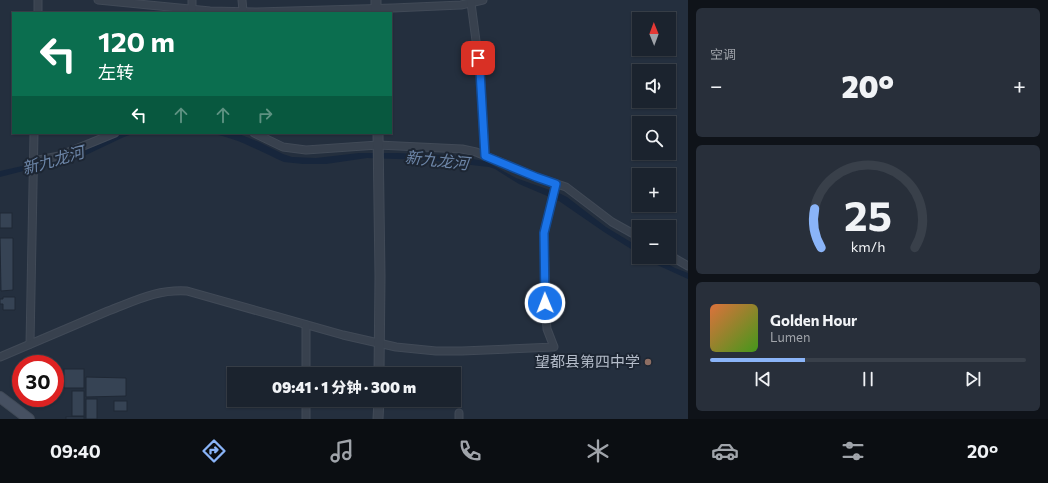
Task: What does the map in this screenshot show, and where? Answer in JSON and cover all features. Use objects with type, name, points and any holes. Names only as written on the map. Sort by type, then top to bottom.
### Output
[{"type":"main road","points":[[0,397],[29,419]]},
{"type":"main road","points":[[0,405],[19,419]]},
{"type":"street","points":[[38,0],[38,12]]},
{"type":"street","points":[[98,0],[210,11],[376,7],[442,3],[461,4],[483,0]]},
{"type":"street","points":[[192,0],[192,9]]},
{"type":"street","points":[[242,0],[243,11]]},
{"type":"street","points":[[471,3],[480,71],[485,156]]},
{"type":"street","points":[[30,344],[34,134]]},
{"type":"street","points":[[34,160],[59,156],[113,134]]},
{"type":"street","points":[[256,134],[283,148],[306,150],[378,145],[462,149],[476,152],[536,177],[566,187],[612,222],[632,233]]},
{"type":"street","points":[[378,134],[380,276],[379,367]]},
{"type":"street","points":[[0,357],[150,295],[176,290],[187,291],[343,335],[396,346],[436,350],[554,347],[547,329],[544,233],[556,184]]},
{"type":"street","points":[[676,259],[688,266]]},
{"type":"street","points":[[306,325],[306,367]]},
{"type":"street","points":[[306,407],[306,419]]},
{"type":"street","points":[[378,419],[379,407]]},
{"type":"water","name":"新九龙河","points":[[119,134],[132,134],[86,155],[0,177],[0,171],[75,154]]},
{"type":"water","name":"新九龙河","points":[[212,134],[239,134],[292,157],[316,158],[359,153],[396,153],[445,155],[485,161],[516,178],[567,197],[606,227],[632,243],[632,250],[559,201],[519,184],[495,169],[489,167],[427,160],[367,158],[326,164],[284,162],[227,137]]},
{"type":"water","points":[[655,264],[668,264],[688,273],[688,279]]},
{"type":"building","points":[[0,213],[12,213],[12,228],[0,228]]},
{"type":"building","points":[[0,238],[13,238],[13,290],[1,291]]},
{"type":"building","points":[[3,297],[15,297],[15,310],[3,310],[3,304],[0,304],[0,299],[3,299]]},
{"type":"building","points":[[64,369],[84,369],[84,388],[64,388]]},
{"type":"building","points":[[86,377],[126,378],[126,396],[86,397]]},
{"type":"building","points":[[72,391],[84,391],[84,416],[72,416]]},
{"type":"building","points":[[86,399],[97,399],[97,419],[86,419]]},
{"type":"building","points":[[114,401],[127,401],[127,411],[114,411]]},
{"type":"building","points":[[66,417],[84,417],[84,419],[66,419]]},
{"type":"place","name":"望都县第四中学","points":[[648,362]]},
{"type":"route","points":[[478,58],[485,156],[556,184],[544,233],[545,303]]}]
